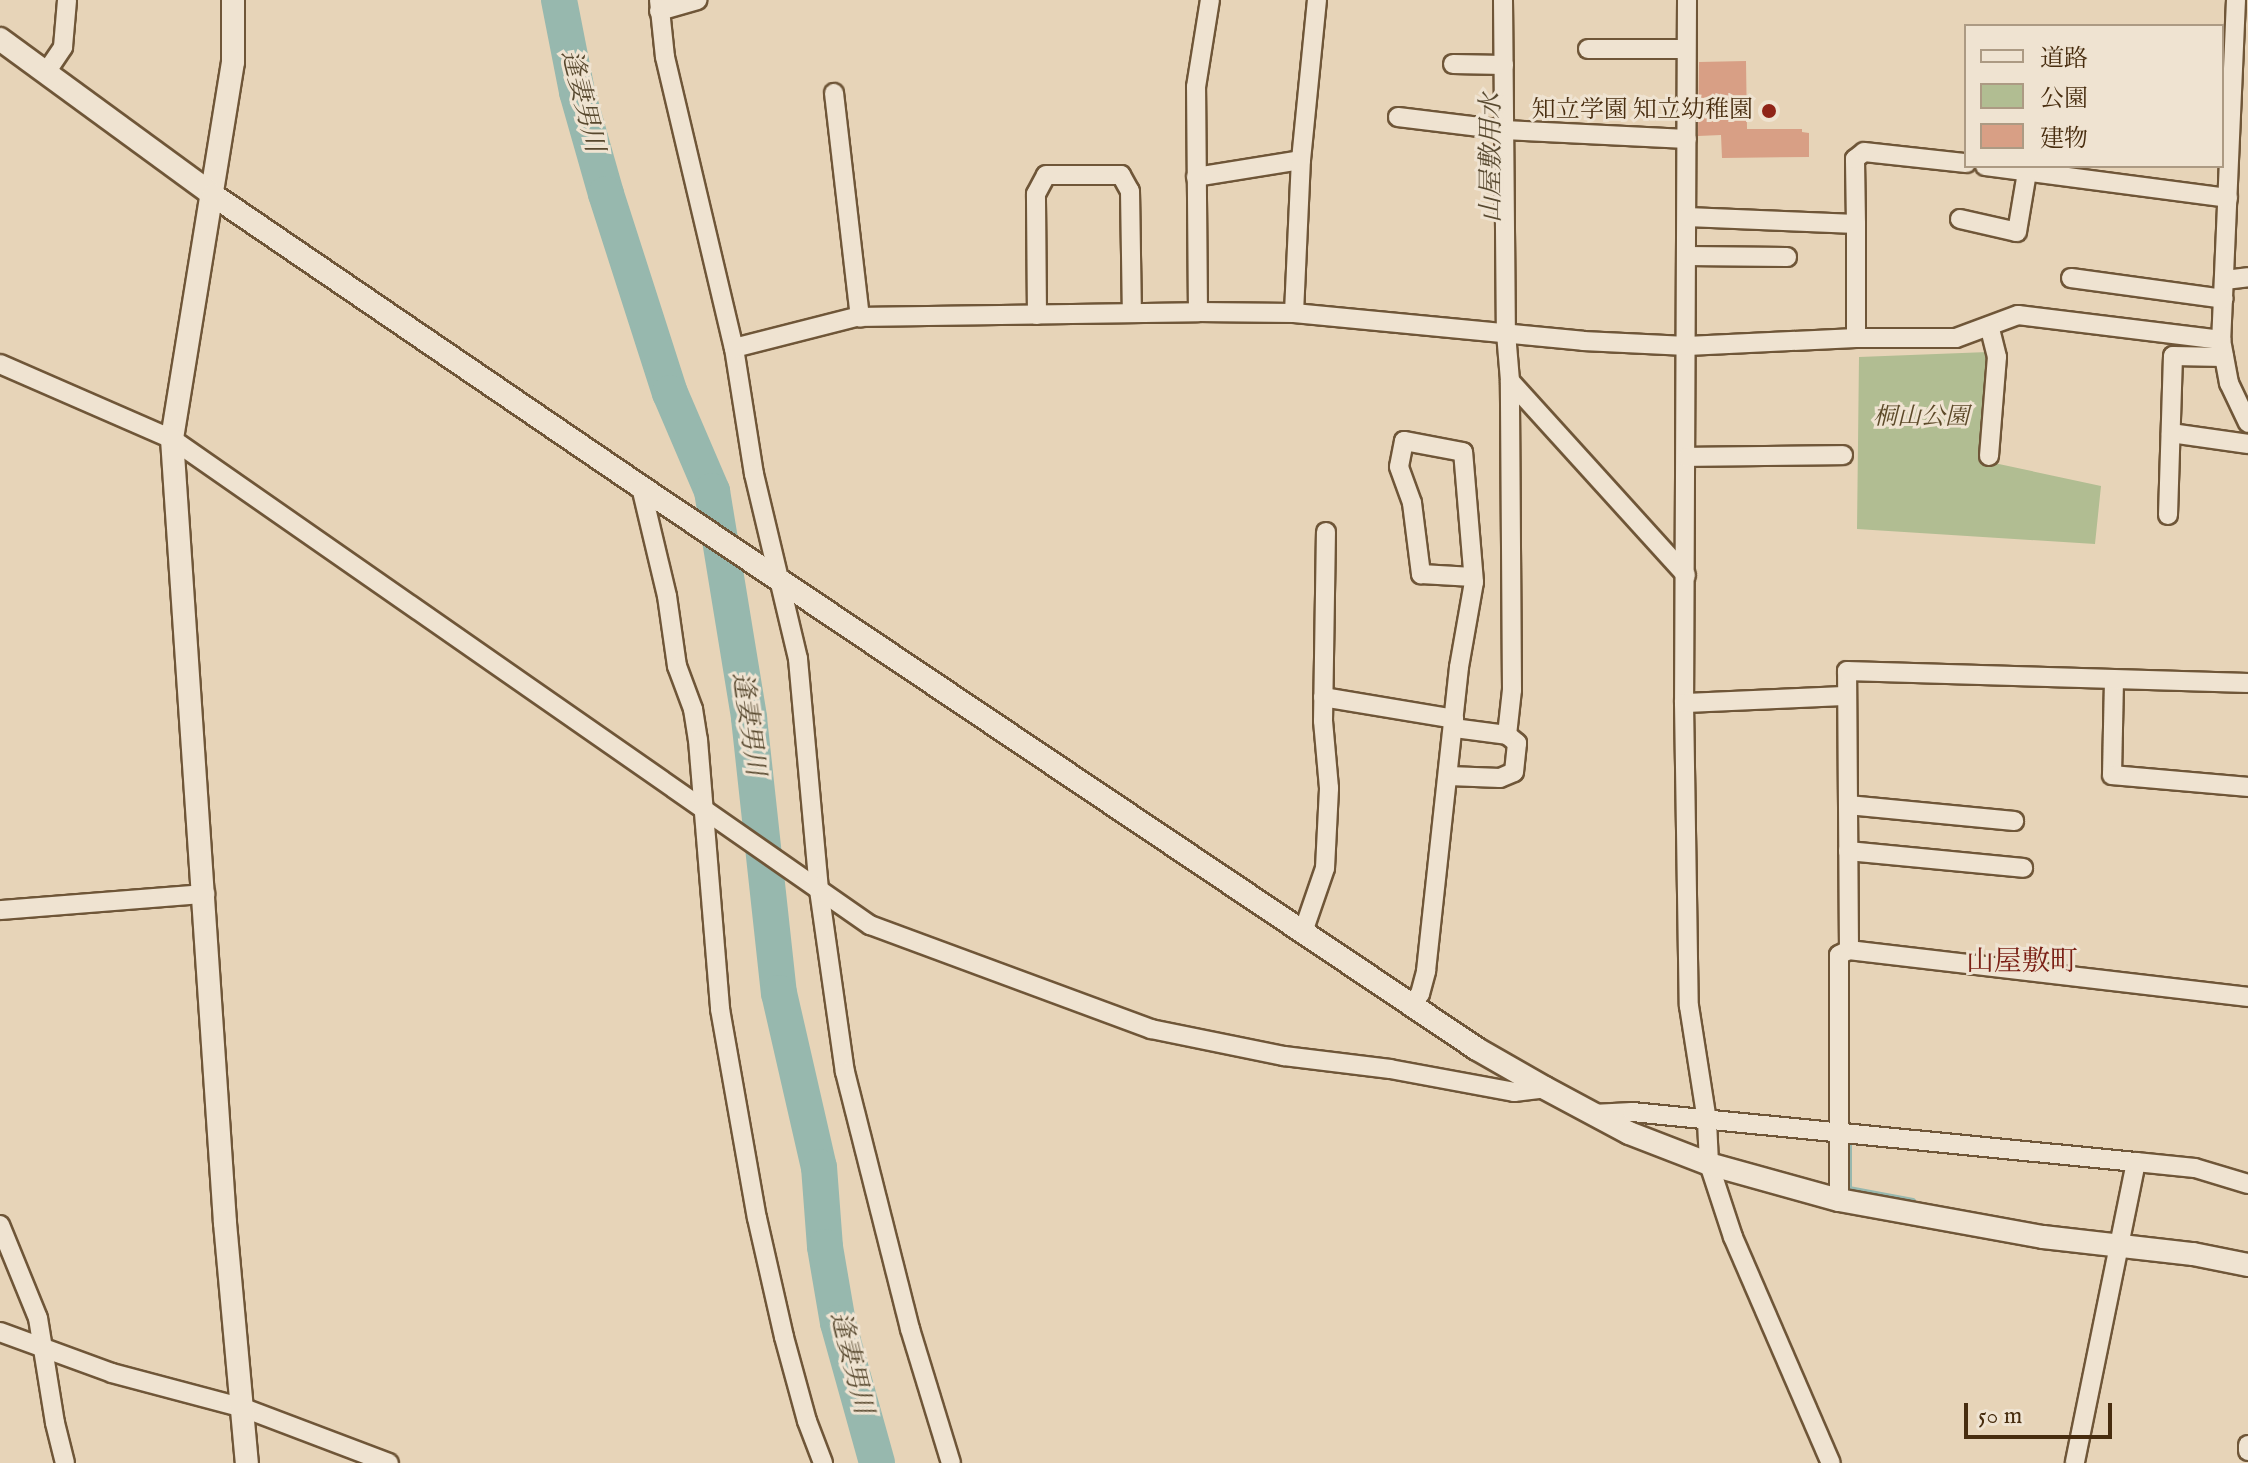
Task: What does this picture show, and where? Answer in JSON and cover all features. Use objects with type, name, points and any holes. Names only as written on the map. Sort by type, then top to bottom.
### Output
[{"type":"street","points":[[47,71],[63,47],[67,0]]},
{"type":"street","points":[[233,0],[233,62],[172,439],[225,1223],[247,1463]]},
{"type":"street","points":[[697,0],[659,6],[671,84],[734,348],[773,574],[798,659],[815,887],[845,1072],[910,1329],[951,1463]]},
{"type":"street","points":[[1198,312],[1196,87],[1210,0]]},
{"type":"street","points":[[1294,313],[1301,160],[1317,0]]},
{"type":"street","points":[[1503,0],[1512,690],[1507,735]]},
{"type":"street","points":[[1687,0],[1684,703],[1687,973],[1707,1121],[1709,1164],[1733,1237],[1831,1463]]},
{"type":"street","points":[[2236,0],[2240,85],[2228,198],[2222,348],[2229,383],[2248,423]]},
{"type":"street","points":[[0,39],[213,195],[647,491],[1411,1005],[1545,1088],[1629,1133],[1709,1164],[1839,1200],[2117,1248],[2193,1254],[2248,1265]]},
{"type":"street","points":[[1588,49],[1686,49]]},
{"type":"street","points":[[1453,64],[1504,65]]},
{"type":"street","points":[[834,93],[860,317]]},
{"type":"street","points":[[1398,117],[1504,130],[1687,139]]},
{"type":"street","points":[[1856,338],[1855,159],[1864,152],[1964,163]]},
{"type":"street","points":[[1196,177],[1301,160]]},
{"type":"street","points":[[1999,168],[2228,198]]},
{"type":"street","points":[[1960,219],[2017,232],[2027,172]]},
{"type":"street","points":[[1037,315],[1036,194],[1046,175],[1121,175],[1130,191],[1132,313]]},
{"type":"street","points":[[1687,217],[1856,224]]},
{"type":"street","points":[[1687,256],[1787,257]]},
{"type":"street","points":[[2071,278],[2224,289],[2248,277]]},
{"type":"street","points":[[734,348],[860,317],[1198,312],[1294,313],[1687,346],[1856,338],[1956,338],[2018,315],[2222,348]]},
{"type":"street","points":[[1989,326],[1997,357],[1989,456]]},
{"type":"street","points":[[2168,515],[2173,356],[2222,348]]},
{"type":"street","points":[[0,364],[172,439],[870,925],[1151,1029],[1284,1056],[1390,1069],[1514,1092],[1545,1088]]},
{"type":"street","points":[[1510,381],[1686,575]]},
{"type":"street","points":[[2171,433],[2248,444]]},
{"type":"street","points":[[1411,1005],[1420,994],[1426,971],[1473,577],[1463,452],[1404,441],[1399,467],[1412,503],[1421,574],[1473,577]]},
{"type":"street","points":[[1687,457],[1843,455]]},
{"type":"street","points":[[647,491],[677,666],[693,709],[720,1009],[757,1218],[784,1337],[807,1421],[823,1463]]},
{"type":"street","points":[[1303,932],[1325,868],[1329,788],[1323,697],[1326,532]]},
{"type":"street","points":[[1849,950],[1847,671],[2248,683]]},
{"type":"street","points":[[2114,680],[2112,775],[2248,787]]},
{"type":"street","points":[[1684,703],[1846,696]]},
{"type":"street","points":[[1323,697],[1507,735],[1517,743],[1514,772],[1500,778],[1449,776]]},
{"type":"street","points":[[1848,805],[2014,821]]},
{"type":"street","points":[[1848,851],[2023,868]]},
{"type":"street","points":[[0,910],[205,894]]},
{"type":"street","points":[[1839,1200],[1839,955],[1849,950],[2248,997]]},
{"type":"street","points":[[1593,1114],[1632,1112],[2195,1168],[2248,1184]]},
{"type":"street","points":[[2075,1463],[2136,1162]]},
{"type":"street","points":[[0,1225],[38,1318],[65,1463]]},
{"type":"street","points":[[0,1332],[112,1373],[244,1408],[389,1463]]},
{"type":"street","points":[[2248,1445],[2248,1451]]},
{"type":"green space","name":"桐山公園","points":[[1988,352],[1980,460],[2101,486],[2095,544],[1857,529],[1859,357]]},
{"type":"building","points":[[1746,61],[1747,129],[1802,129],[1802,132],[1809,133],[1809,157],[1722,158],[1721,135],[1698,136],[1699,62]]},
{"type":"waterway","name":"逢妻男川","points":[[559,0],[577,92],[606,194],[670,393],[712,491],[749,718],[779,993],[819,1167],[825,1247],[838,1323],[877,1463]]},
{"type":"waterway","points":[[1849,1143],[1849,1189],[1913,1201]]},
{"type":"place","name":"知立学園 知立幼稚園","points":[[1769,111]]},
{"type":"district","name":"山屋敷町","points":[[2022,963]]},
{"type":"water label","name":"山屋敷用水","points":[[1492,158]]}]
